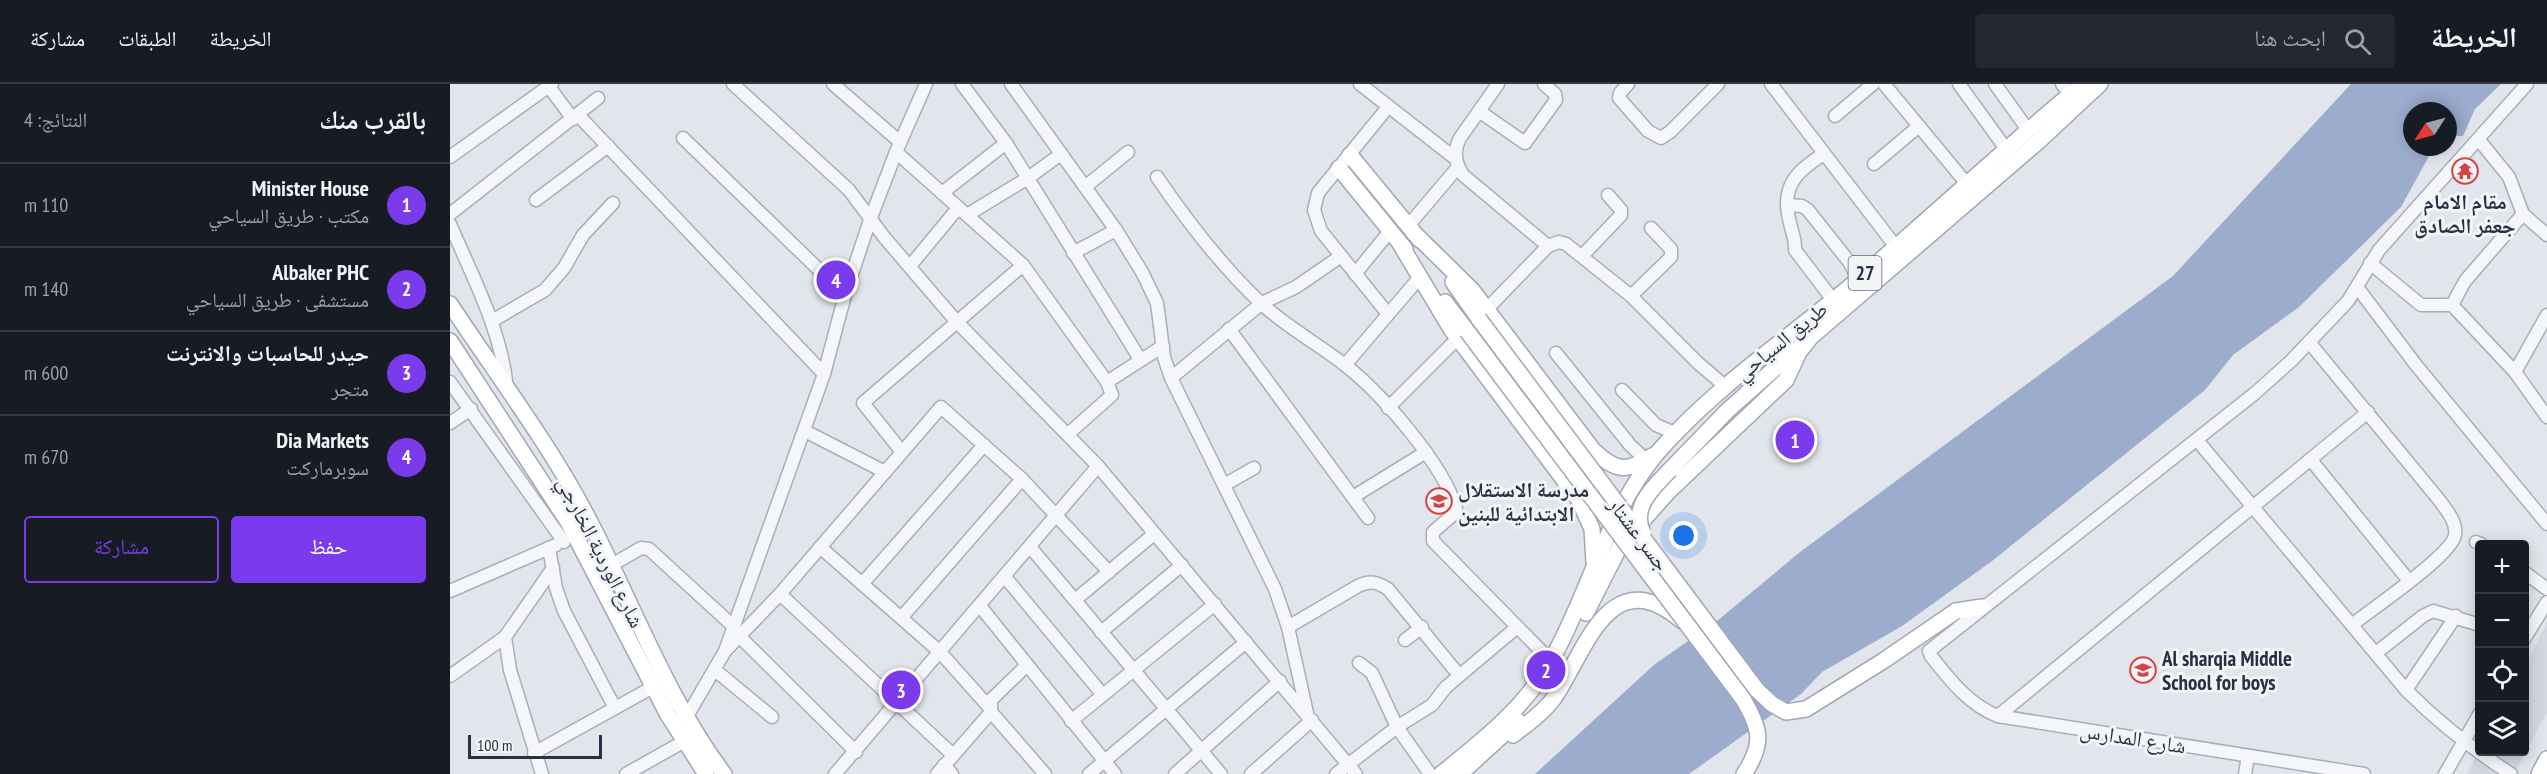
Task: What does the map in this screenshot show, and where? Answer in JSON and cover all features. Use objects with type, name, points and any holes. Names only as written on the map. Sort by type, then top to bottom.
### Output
[{"type":"main road","name":"طريق السياحي","points":[[1652,458],[1725,386],[1896,247],[2028,130],[2066,89],[2083,84]]},
{"type":"main road","name":"طريق السياحي","points":[[1462,774],[1538,700],[1559,667],[1620,546],[1716,444],[1786,380],[1799,351],[1811,337],[2040,140],[2100,84]]},
{"type":"main road","points":[[1350,155],[1593,450],[1608,464],[1620,468],[1631,467],[1652,458]]},
{"type":"main road","points":[[1339,168],[1394,236],[1462,335]]},
{"type":"main road","points":[[1394,236],[1420,277],[1579,500],[1592,529],[1595,545],[1590,580]]},
{"type":"main road","name":"شارع الوردية الخارجي","points":[[450,304],[587,517],[686,718],[724,774]]},
{"type":"main road","name":"جسر عشتار","points":[[1483,314],[1653,551],[1758,690],[1780,709],[1792,712],[1818,703],[1956,611],[1982,608]]},
{"type":"main road","name":"جسر عشتار","points":[[1462,335],[1743,699],[1758,728],[1756,751],[1744,774]]},
{"type":"main road","points":[[1653,551],[1640,527],[1640,509],[1643,500],[1727,411],[1811,337]]},
{"type":"main road","name":"شارع الوردية الخارجي","points":[[450,341],[568,522],[570,539],[588,560],[683,742],[706,774]]},
{"type":"main road","points":[[1441,774],[1519,707],[1551,662],[1590,580],[1611,529],[1652,458]]},
{"type":"main road","points":[[568,522],[577,531],[582,530],[586,527],[587,517]]},
{"type":"main road","points":[[588,560],[594,551],[609,562]]},
{"type":"main road","points":[[1462,774],[1541,712],[1553,699],[1601,618],[1618,605],[1632,601],[1659,605],[1672,612],[1695,634]]},
{"type":"main road","points":[[2539,774],[2547,759]]},
{"type":"street","points":[[733,84],[843,184],[870,220],[956,321],[1098,466],[1356,774]]},
{"type":"street","points":[[833,84],[942,193],[1023,265],[1107,382],[1112,395],[1068,434]]},
{"type":"street","points":[[962,84],[1006,143],[1140,359]]},
{"type":"street","points":[[1011,84],[1116,230],[1157,303],[1162,346],[1171,378],[1275,590],[1288,627],[1310,717]]},
{"type":"street","points":[[1360,84],[1457,163],[1470,181],[1548,246]]},
{"type":"street","points":[[1411,229],[1457,163],[1456,146],[1498,84]]},
{"type":"street","points":[[1479,111],[1525,143],[1556,100],[1556,94],[1544,84]]},
{"type":"street","points":[[1628,84],[1620,93],[1619,98],[1648,131],[1660,138],[1718,84]]},
{"type":"street","points":[[1772,84],[1896,247]]},
{"type":"street","points":[[1835,116],[1873,84]]},
{"type":"street","points":[[1884,84],[1967,184]]},
{"type":"street","points":[[1959,84],[2006,149]]},
{"type":"street","points":[[1995,84],[2028,130]]},
{"type":"street","points":[[1982,608],[2254,394],[2309,342],[2348,301],[2370,263],[2479,140],[2508,102],[2527,84]]},
{"type":"street","points":[[450,157],[551,85],[575,117],[608,146],[824,374]]},
{"type":"street","points":[[686,718],[725,651],[732,625],[805,431],[824,374],[845,295],[870,220],[923,86]]},
{"type":"street","points":[[450,214],[598,98]]},
{"type":"street","points":[[1388,314],[1316,221],[1314,210],[1318,193],[1389,107]]},
{"type":"street","points":[[1874,164],[1919,126]]},
{"type":"street","points":[[683,138],[845,295]]},
{"type":"street","points":[[2479,140],[2509,177],[2523,214],[2538,230],[2547,235]]},
{"type":"street","points":[[942,193],[1006,143]]},
{"type":"street","points":[[536,200],[608,146]]},
{"type":"street","points":[[1084,187],[1128,152]]},
{"type":"street","points":[[910,266],[963,211],[1028,178],[1061,154]]},
{"type":"street","points":[[1824,154],[1804,166],[1794,177],[1788,205],[1790,225],[1797,240],[1795,250],[1833,300]]},
{"type":"street","points":[[1157,177],[1203,243],[1262,303],[1344,365],[1388,408],[1426,452],[1440,473],[1456,508],[1455,513],[1433,532],[1433,541],[1551,662]]},
{"type":"street","points":[[1583,255],[1621,215],[1621,210],[1608,195]]},
{"type":"street","points":[[492,321],[545,290],[564,268],[583,235],[613,203]]},
{"type":"street","points":[[1788,205],[1802,206],[1808,210],[1850,263],[1858,279]]},
{"type":"street","points":[[2452,305],[2466,281],[2523,214]]},
{"type":"street","points":[[450,224],[492,321],[504,362],[508,392]]},
{"type":"street","points":[[1631,296],[1671,257],[1671,249],[1651,228]]},
{"type":"street","points":[[1073,253],[1116,230]]},
{"type":"street","points":[[1355,274],[1394,236]]},
{"type":"street","points":[[1483,314],[1548,246],[1559,242],[1566,244],[1583,255],[1631,296],[1698,363],[1725,386]]},
{"type":"street","points":[[1171,378],[1262,303],[1296,287],[1341,256]]},
{"type":"street","points":[[2370,263],[2421,305],[2452,305],[2515,372],[2547,417]]},
{"type":"street","points":[[902,452],[862,402],[1023,265]]},
{"type":"street","points":[[1344,365],[1420,277]]},
{"type":"street","points":[[2357,287],[2416,365],[2547,524]]},
{"type":"street","points":[[2515,372],[2547,315]]},
{"type":"street","points":[[1229,329],[1368,518]]},
{"type":"street","points":[[1388,408],[1462,335]]},
{"type":"street","points":[[2309,342],[2440,501],[2453,522],[2456,532],[2447,550],[2353,624]]},
{"type":"street","points":[[1107,382],[1162,346]]},
{"type":"street","points":[[1556,353],[1630,445],[1652,458]]},
{"type":"street","points":[[450,382],[570,539],[450,591]]},
{"type":"street","points":[[1622,390],[1656,425],[1677,434]]},
{"type":"street","points":[[725,651],[780,594],[941,407],[1022,479],[1109,572]]},
{"type":"street","points":[[450,423],[471,409]]},
{"type":"street","points":[[1998,716],[2367,412]]},
{"type":"street","points":[[805,431],[885,472]]},
{"type":"street","points":[[2197,440],[2406,690],[2462,742],[2511,774]]},
{"type":"street","points":[[862,584],[984,445]]},
{"type":"street","points":[[1353,497],[1426,452]]},
{"type":"street","points":[[2311,460],[2409,581]]},
{"type":"street","points":[[835,774],[1098,466]]},
{"type":"street","points":[[1224,485],[1254,468]]},
{"type":"street","points":[[902,617],[1022,479]]},
{"type":"street","points":[[1075,600],[1154,534]]},
{"type":"street","points":[[820,547],[940,652],[1045,774]]},
{"type":"street","points":[[549,548],[564,611],[615,708]]},
{"type":"street","points":[[609,562],[641,548],[649,549],[732,625]]},
{"type":"street","points":[[1030,548],[1221,774]]},
{"type":"street","points":[[1101,632],[1182,565]]},
{"type":"street","points":[[450,676],[505,637],[553,568]]},
{"type":"street","points":[[2529,576],[2547,589]]},
{"type":"street","points":[[1005,577],[1103,695]]},
{"type":"street","points":[[1288,627],[1368,581],[1388,589],[1422,627],[1459,675]]},
{"type":"street","points":[[780,594],[952,753]]},
{"type":"street","points":[[2529,631],[2547,602]]},
{"type":"street","points":[[1071,721],[1215,604]]},
{"type":"street","points":[[980,606],[1115,774]]},
{"type":"street","name":"شارع المدارس","points":[[1982,608],[1929,651],[1934,660],[1978,707],[1998,716],[2364,774]]},
{"type":"street","points":[[2376,654],[2428,612],[2456,616],[2475,623]]},
{"type":"street","points":[[2406,690],[2456,616]]},
{"type":"street","points":[[1405,640],[1422,627]]},
{"type":"street","points":[[1336,774],[1347,763],[1382,741],[1397,727],[1432,705],[1459,675],[1516,627]]},
{"type":"street","points":[[505,637],[510,670],[542,774]]},
{"type":"street","points":[[740,637],[856,752]]},
{"type":"street","points":[[1089,774],[1246,642]]},
{"type":"street","points":[[1359,663],[1372,673],[1397,727],[1430,774]]},
{"type":"street","points":[[944,771],[952,753],[990,710],[991,700],[1027,665]]},
{"type":"street","points":[[715,670],[772,717]]},
{"type":"street","points":[[1175,774],[1280,681]]},
{"type":"street","points":[[534,753],[653,687]]},
{"type":"street","points":[[1251,774],[1310,717]]},
{"type":"street","points":[[2445,774],[2475,721]]},
{"type":"street","points":[[626,774],[683,742]]},
{"type":"street","points":[[2245,774],[2248,756]]},
{"type":"shaded area","points":[[2547,623],[2547,712],[2529,746],[2529,702],[2529,658]]},
{"type":"shaded area","points":[[2476,756],[2524,756],[2514,774],[2467,774]]},
{"type":"water","points":[[2351,84],[2501,84],[2475,109],[2463,136],[2457,136],[2457,102],[2403,102],[2403,156],[2429,156],[2401,207],[2299,307],[2233,355],[2205,390],[1992,561],[1902,626],[1822,672],[1801,694],[1689,774],[1535,774],[1655,664],[1717,621],[1800,552],[2173,276]]},
{"type":"place","name":"مقام الامام جعفر الصادق","points":[[2465,171]]},
{"type":"place","name":"Dia Markets","points":[[836,280]]},
{"type":"place","name":"Minister House","points":[[1795,440]]},
{"type":"place","name":"مدرسة الاستقلال الابتدائية للبنين","points":[[1439,501]]},
{"type":"place","name":"Albaker PHC","points":[[1546,670]]},
{"type":"place","name":"Al sharqia Middle School for boys","points":[[2143,670]]},
{"type":"place","name":"حيدر للحاسبات والانترنت","points":[[901,690]]}]
